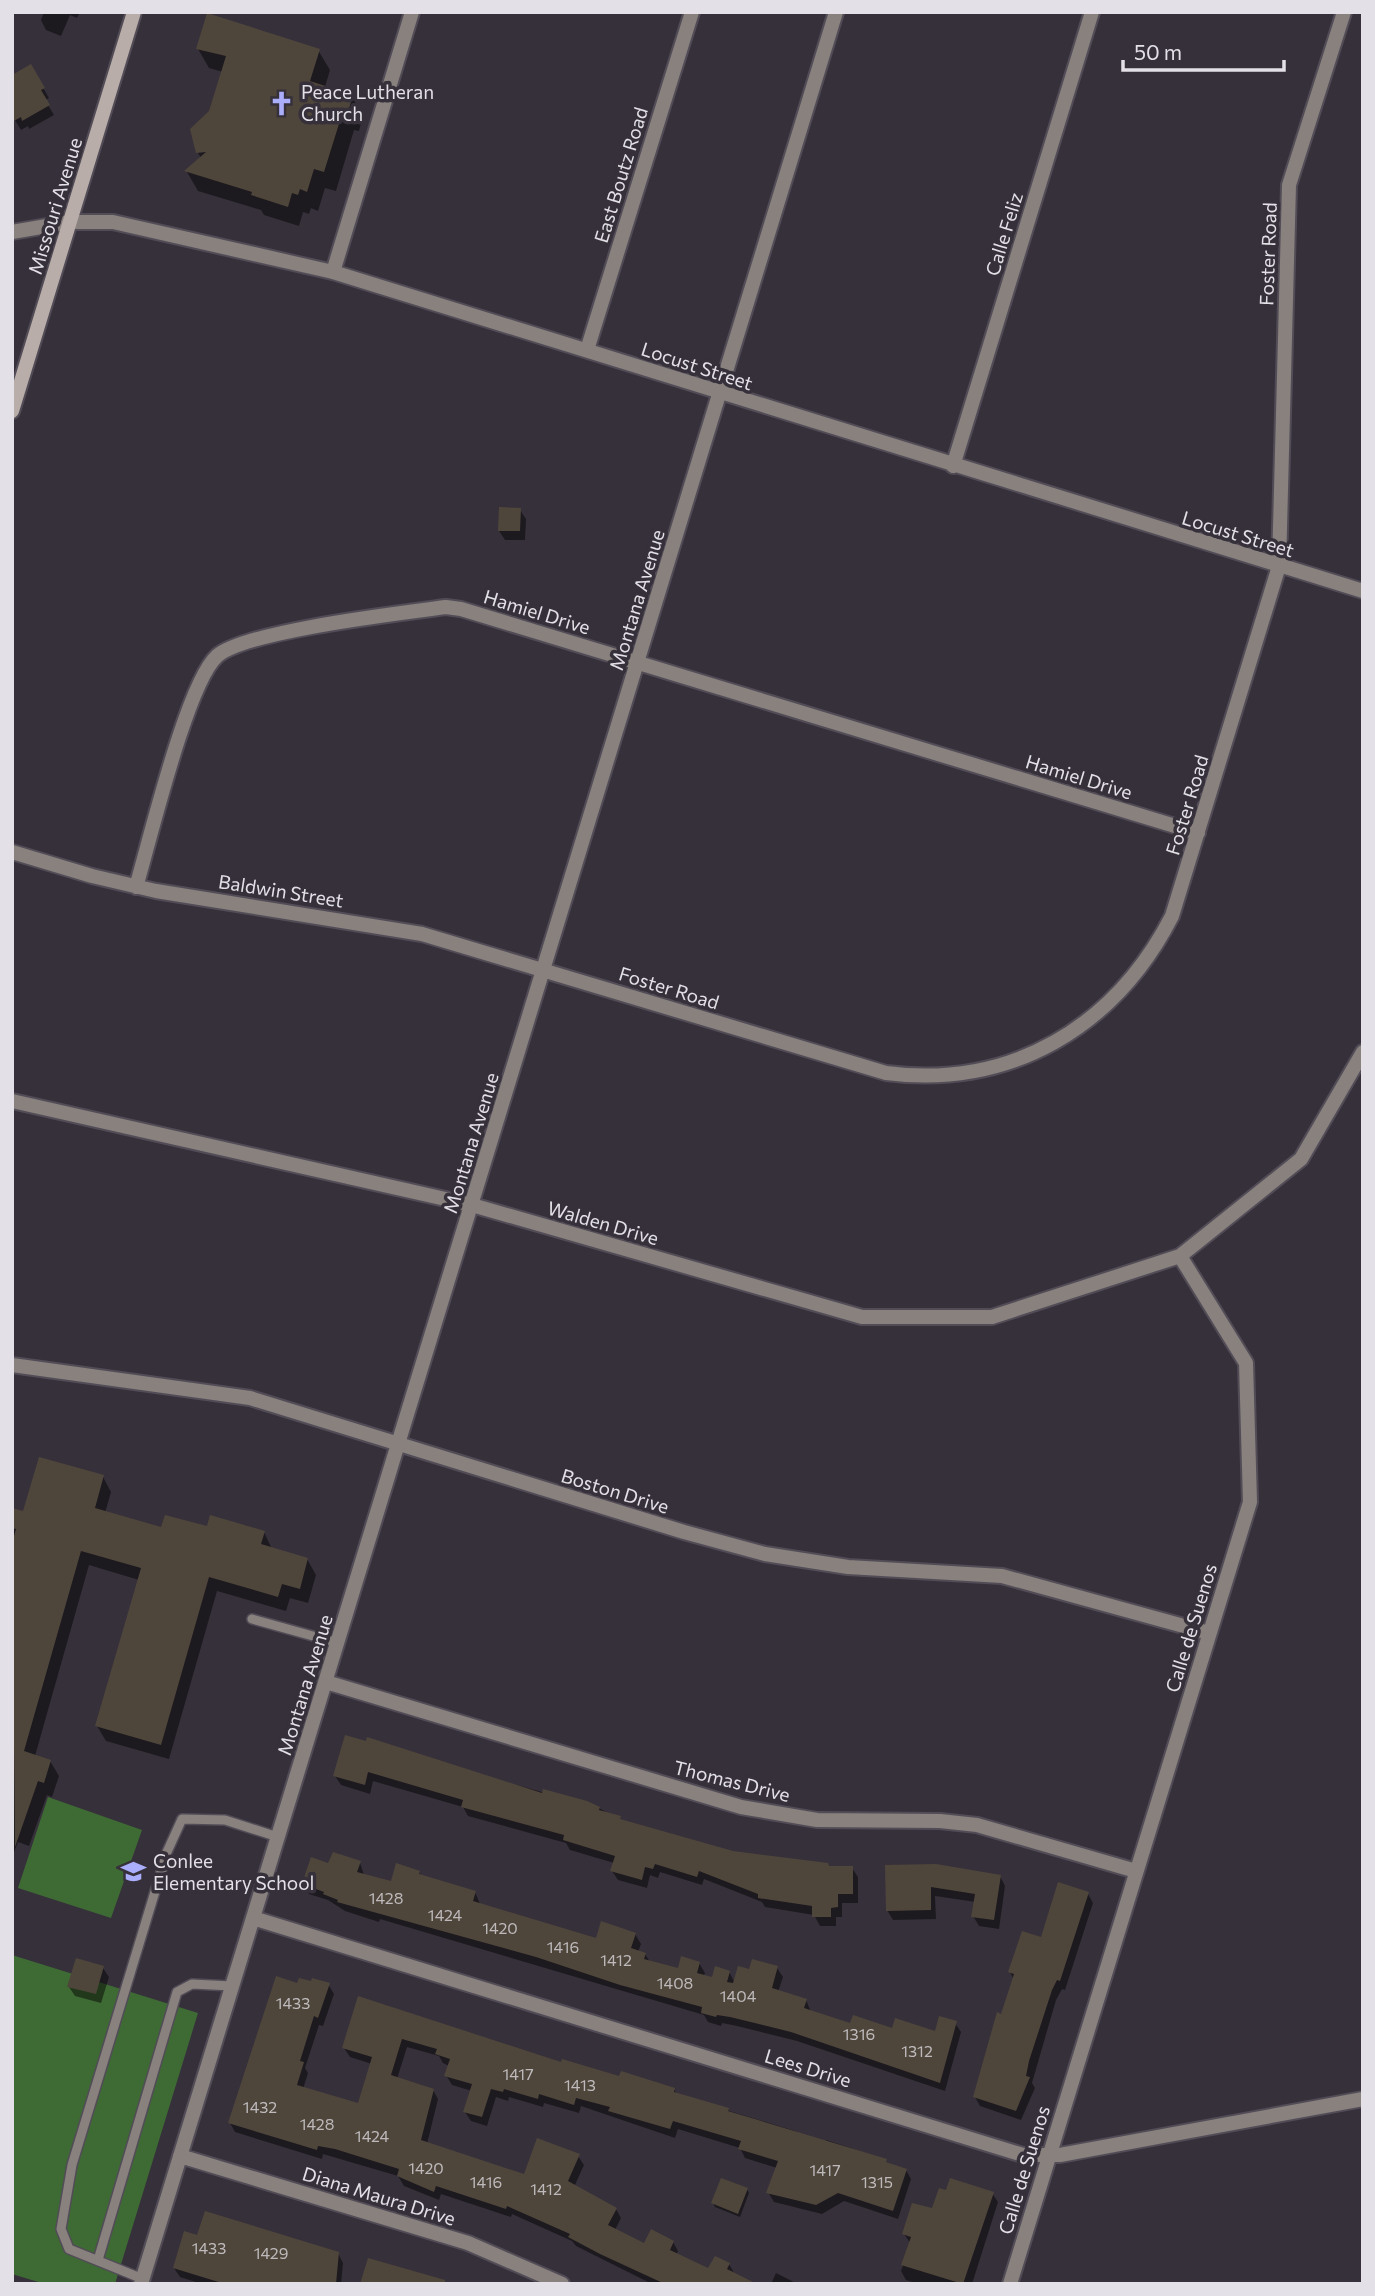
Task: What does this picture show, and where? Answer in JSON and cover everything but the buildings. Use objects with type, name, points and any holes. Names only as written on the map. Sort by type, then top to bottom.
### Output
[{"type":"main road","name":"Missouri Avenue","points":[[12,411],[134,12]]},
{"type":"street","points":[[333,272],[412,12]]},
{"type":"street","name":"East Boutz Road","points":[[587,350],[692,12]]},
{"type":"street","name":"Montana Avenue","points":[[142,2281],[836,12]]},
{"type":"street","name":"Calle Feliz","points":[[953,466],[1092,12]]},
{"type":"street","name":"Foster Road","points":[[544,970],[870,1070],[918,1076],[979,1070],[1024,1058],[1060,1040],[1095,1016],[1126,985],[1152,952],[1172,916],[1279,566],[1289,185],[1344,12]]},
{"type":"street","name":"Locust Street","points":[[12,232],[70,222],[113,222],[333,272],[1363,591]]},
{"type":"street","name":"Hamiel Drive","points":[[136,887],[201,676],[218,655],[241,642],[446,607],[461,608],[1199,833]]},
{"type":"street","name":"Baldwin Street","points":[[12,852],[136,887],[402,930],[544,970]]},
{"type":"street","points":[[1180,1255],[1301,1159],[1363,1052]]},
{"type":"street","name":"Walden Drive","points":[[12,1101],[472,1205],[862,1317],[992,1317],[1180,1255]]},
{"type":"street","name":"Calle de Suenos","points":[[1010,2284],[1250,1502],[1246,1363],[1180,1255]]},
{"type":"street","name":"Boston Drive","points":[[12,1365],[250,1398],[671,1528],[765,1554],[848,1567],[1002,1576],[1209,1633]]},
{"type":"street","name":"Thomas Drive","points":[[326,1682],[741,1807],[817,1820],[940,1821],[977,1825],[1136,1871]]},
{"type":"street","name":"Lees Drive","points":[[253,1918],[1023,2155],[1049,2157],[1363,2099]]},
{"type":"street","name":"Diana Maura Drive","points":[[180,2156],[468,2243],[562,2284]]},
{"type":"lane","points":[[252,1619],[338,1643]]},
{"type":"lane","points":[[142,2281],[69,2249],[61,2230],[72,2165],[167,1852],[182,1819],[225,1820],[278,1837]]},
{"type":"lane","points":[[98,2260],[177,1993],[192,1984],[232,1986]]},
{"type":"green space","points":[[48,1797],[142,1830],[111,1918],[18,1888]]},
{"type":"green space","points":[[12,1955],[198,2013],[115,2284],[45,2284],[12,2274]]},
{"type":"place","name":"Peace Lutheran Church","points":[[281,103]]},
{"type":"place","name":"Conlee Elementary School","points":[[133,1872]]}]
